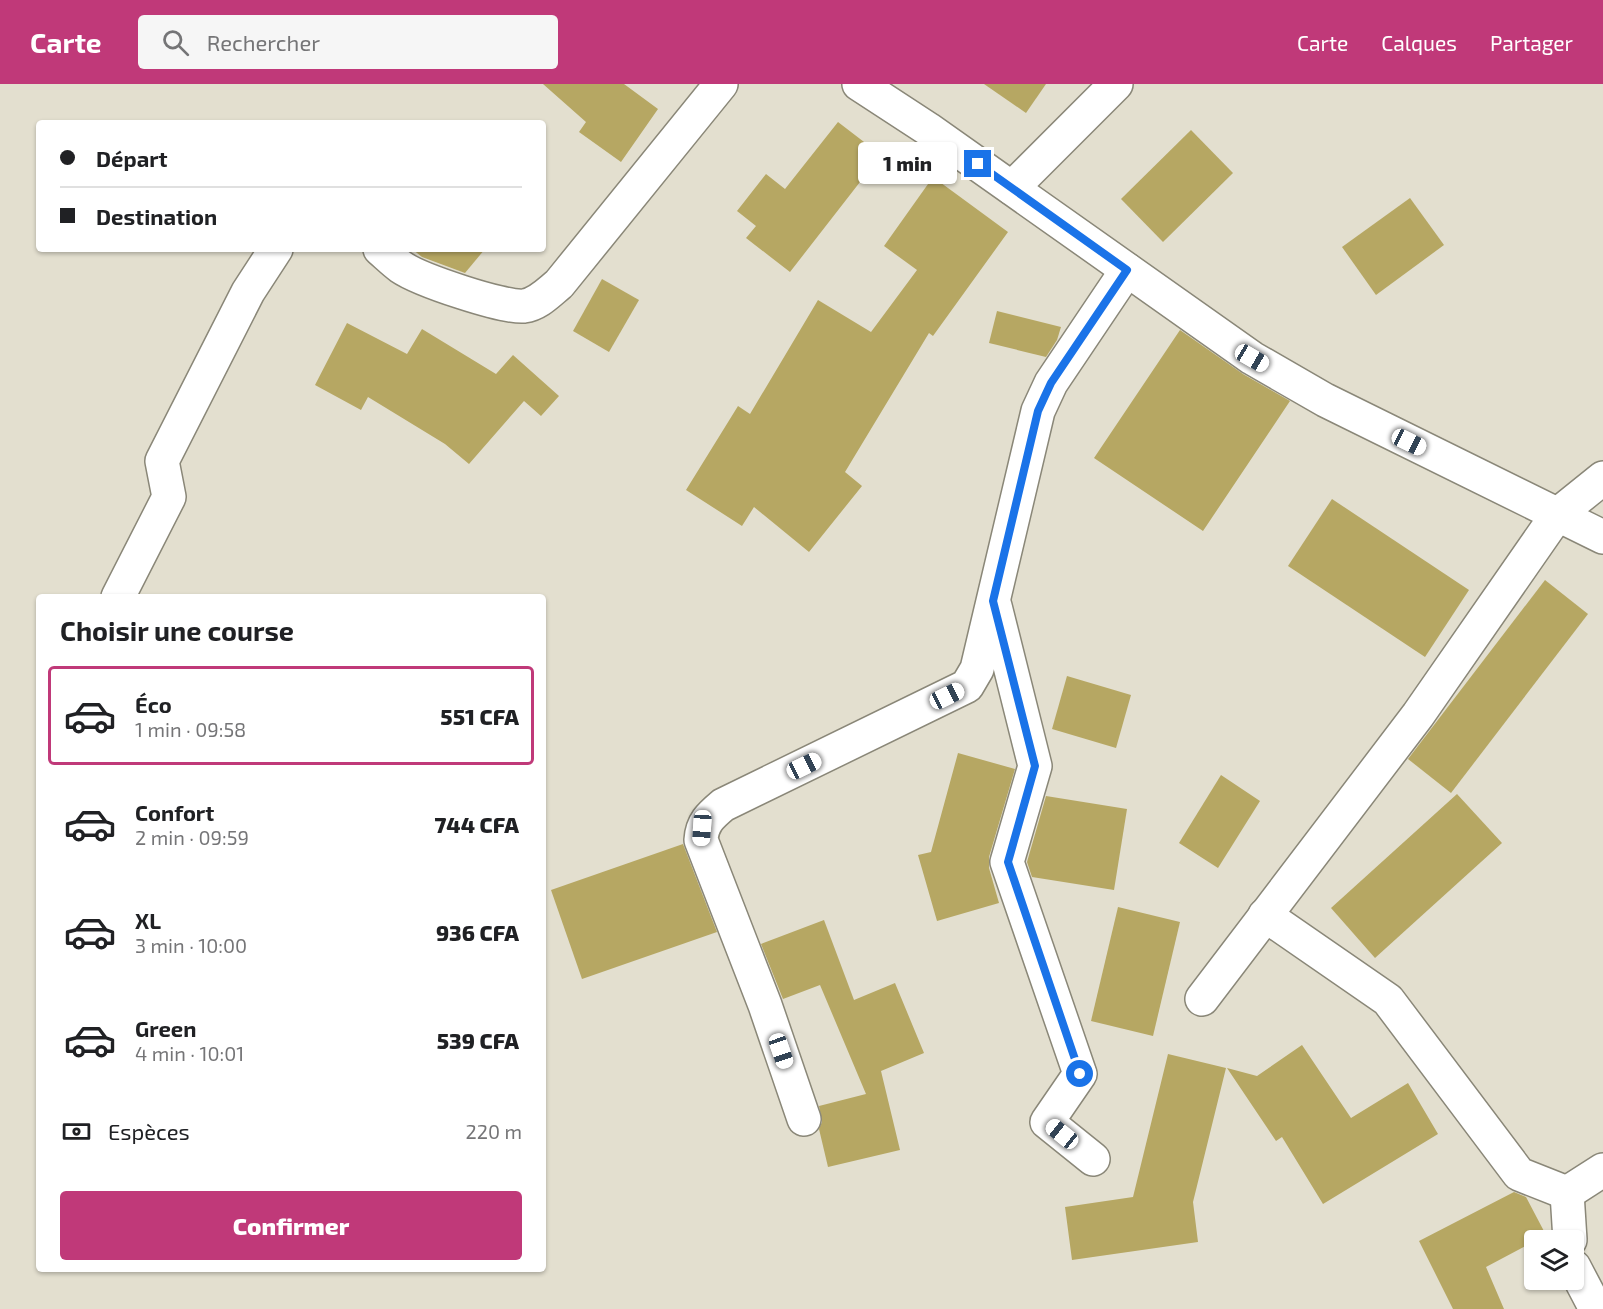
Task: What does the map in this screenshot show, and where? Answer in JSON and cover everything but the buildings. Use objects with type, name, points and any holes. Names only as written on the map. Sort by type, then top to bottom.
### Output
[{"type":"street","points":[[384,252],[400,266],[421,278],[505,304],[522,306],[536,303],[559,284],[721,84]]},
{"type":"street","points":[[859,84],[1012,188],[1252,358],[1306,390],[1603,537]]},
{"type":"street","points":[[1012,188],[1116,84]]},
{"type":"street","points":[[120,594],[169,497],[162,461],[248,292],[274,252]]},
{"type":"street","points":[[804,1119],[765,1005],[701,840],[702,828],[709,816],[723,806],[967,686],[977,669],[1038,411],[1051,383],[1127,270]]},
{"type":"street","points":[[1202,999],[1418,715],[1557,515],[1603,478]]},
{"type":"street","points":[[993,601],[1035,766],[1008,862],[1080,1074],[1047,1122],[1093,1159]]},
{"type":"street","points":[[1264,915],[1388,1000],[1519,1174],[1567,1193]]},
{"type":"street","points":[[1567,1193],[1603,1170]]},
{"type":"street","points":[[1567,1193],[1569,1230]]},
{"type":"street","points":[[1584,1286],[1596,1309]]},
{"type":"route","points":[[978,164],[1127,270],[1051,383],[1038,411],[993,601],[1035,766],[1008,862],[1080,1074]]}]
